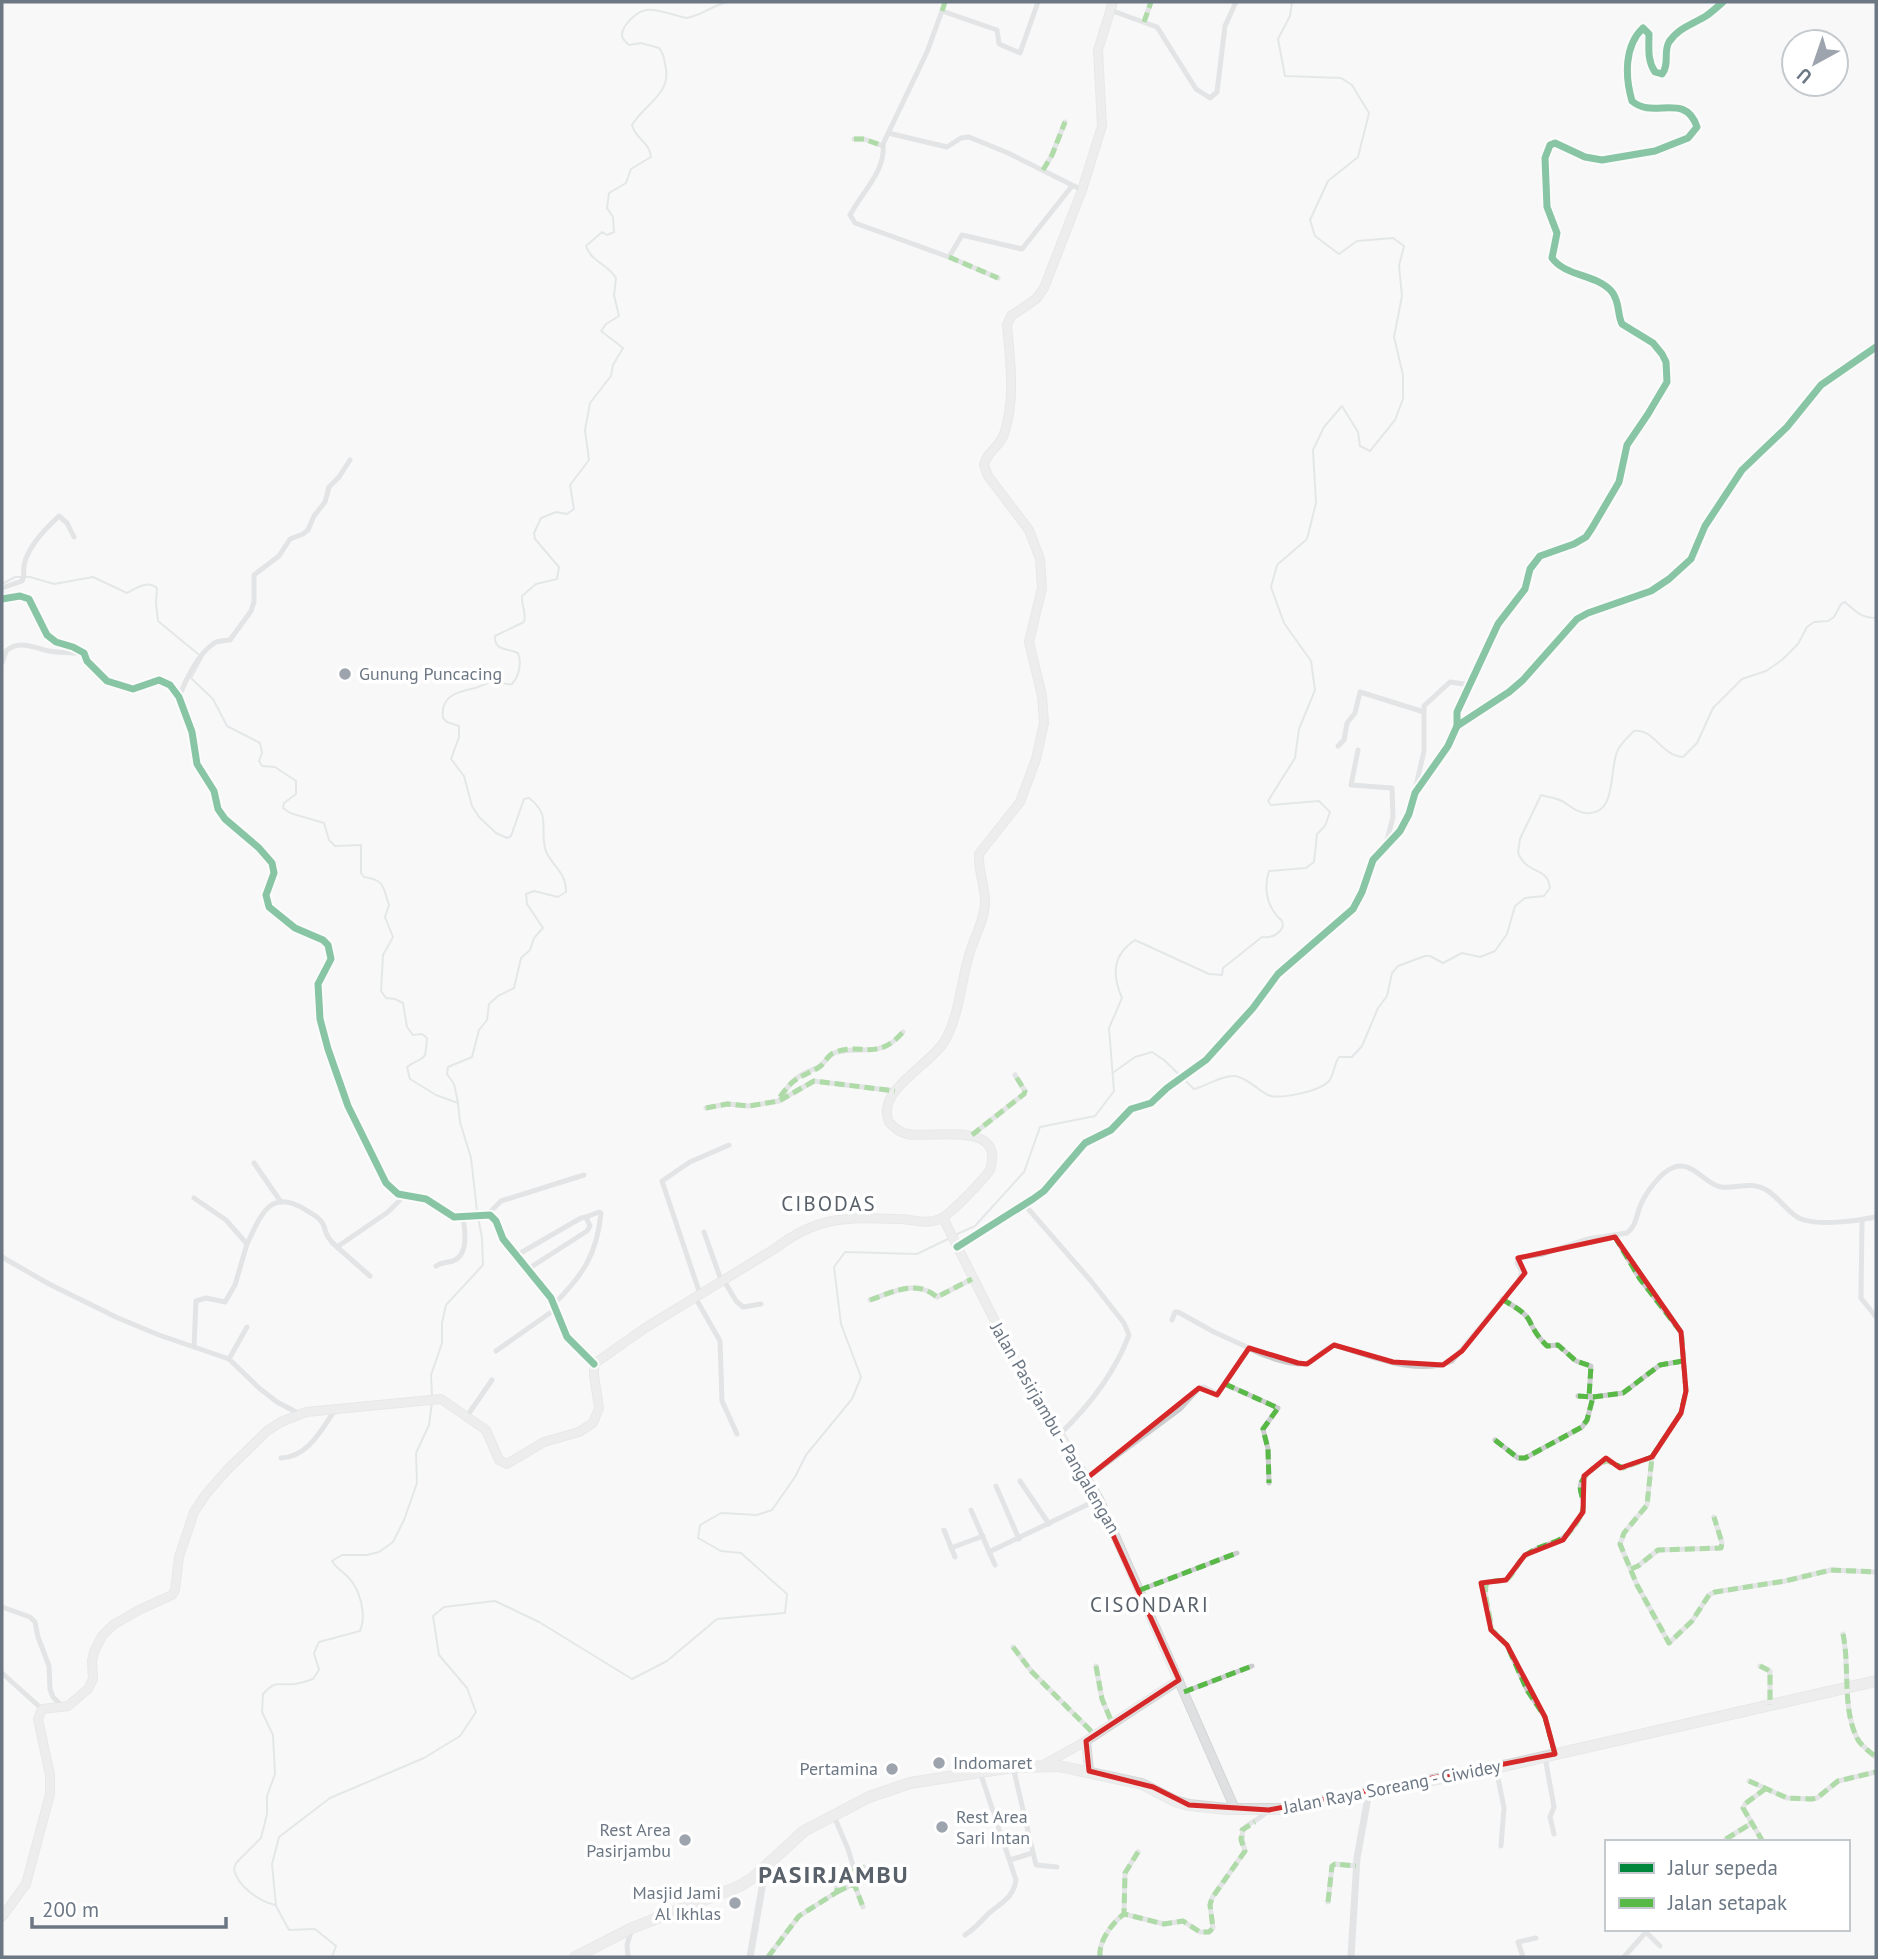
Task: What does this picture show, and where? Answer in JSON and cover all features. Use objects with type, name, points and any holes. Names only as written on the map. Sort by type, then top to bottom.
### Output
[{"type":"highway","name":"Jalan Raya Soreang - Ciwidey","points":[[575,1957],[632,1928],[733,1890],[754,1877],[804,1831],[833,1814],[898,1786],[1013,1767],[1043,1765],[1089,1771],[1153,1787],[1175,1801],[1189,1805],[1269,1810],[1308,1806],[1496,1768],[1876,1681]]},
{"type":"main road","points":[[3,1912],[26,1884],[50,1794],[50,1776],[38,1719],[42,1709],[63,1707],[76,1701],[91,1685],[94,1653],[102,1636],[113,1625],[139,1609],[172,1595],[187,1529],[206,1494],[267,1432],[298,1413],[444,1400],[486,1430],[504,1464],[514,1461],[532,1448],[586,1429],[597,1418],[599,1408],[594,1364],[697,1295],[809,1227],[830,1220],[898,1219],[923,1222],[943,1218],[990,1170],[993,1162],[988,1145],[972,1135],[912,1134],[899,1131],[886,1116],[889,1099],[933,1056],[948,1032],[960,1000],[968,959],[985,905],[979,873],[979,854],[1020,802],[1041,740],[1043,706],[1029,642],[1042,588],[1040,559],[1023,521],[988,476],[984,465],[988,454],[1004,435],[1009,413],[1012,386],[1007,325],[1015,313],[1036,299],[1047,283],[1082,190],[1102,125],[1098,50],[1112,4]]},
{"type":"main road","name":"Jalan Pasirjambu - Pangalengan","points":[[943,1218],[951,1229],[972,1279],[1012,1355],[1099,1499],[1235,1809]]},
{"type":"main road","points":[[1043,1765],[1086,1741],[1179,1680]]},
{"type":"main road","points":[[1086,1741],[1089,1771]]},
{"type":"street","points":[[945,2],[927,52],[888,133],[877,174],[852,210],[850,219],[998,278]]},
{"type":"street","points":[[942,11],[997,30],[1000,45],[1020,53],[1038,2]]},
{"type":"street","points":[[1144,22],[1151,2]]},
{"type":"street","points":[[1112,4],[1157,27],[1196,89],[1210,97],[1217,92],[1226,26],[1236,2]]},
{"type":"street","points":[[1415,793],[1448,746],[1457,726],[1457,712],[1498,624],[1521,595],[1533,565],[1544,554],[1581,540],[1592,528],[1619,482],[1627,445],[1667,382],[1666,362],[1662,354],[1653,343],[1622,324],[1613,293],[1599,282],[1559,265],[1552,258],[1558,233],[1547,208],[1547,150],[1555,143],[1585,157],[1602,160],[1655,151],[1690,136],[1697,127],[1692,116],[1684,109],[1645,107],[1632,101],[1628,51],[1639,32],[1643,28],[1646,29],[1649,34],[1650,65],[1655,72],[1662,74],[1666,69],[1667,45],[1672,38],[1687,24],[1705,17],[1723,2]]},
{"type":"street","points":[[1043,170],[1065,122]]},
{"type":"street","points":[[888,133],[947,146],[961,138],[969,137],[1008,152],[1082,190]]},
{"type":"street","points":[[855,139],[864,139],[883,146]]},
{"type":"street","points":[[949,257],[962,235],[1022,249],[1072,186]]},
{"type":"street","points":[[1457,726],[1523,680],[1577,619],[1644,595],[1669,579],[1691,559],[1704,526],[1742,470],[1787,427],[1821,385],[1876,346]]},
{"type":"street","points":[[179,697],[186,679],[204,653],[216,641],[230,640],[250,613],[254,602],[253,578],[256,572],[279,556],[290,539],[305,533],[325,502],[329,487],[350,460]]},
{"type":"street","points":[[2,588],[22,581],[22,566],[29,551],[59,516],[67,523],[74,537]]},
{"type":"street","points":[[2,599],[20,596],[29,599],[47,635],[56,642],[73,646],[84,653],[87,661],[107,681],[132,689],[154,681],[163,681],[170,685],[179,697],[192,732],[197,764],[214,791],[218,809],[225,819],[272,863],[274,873],[267,895],[269,907],[295,929],[317,937],[328,945],[331,959],[320,977],[318,990],[320,1019],[328,1049],[348,1106],[386,1183],[394,1192],[420,1196],[454,1217],[465,1217],[486,1214],[501,1201],[584,1175]]},
{"type":"street","points":[[2,663],[6,651],[16,645],[84,653]]},
{"type":"street","points":[[957,1245],[1044,1191],[1087,1142],[1114,1127],[1131,1109],[1151,1103],[1206,1060],[1253,1008],[1278,974],[1353,909],[1373,860],[1404,824],[1415,793],[1424,751],[1424,712],[1427,702],[1450,682],[1471,685]]},
{"type":"street","points":[[1338,746],[1344,740],[1347,723],[1356,711],[1360,692],[1424,712]]},
{"type":"street","points":[[1358,750],[1351,785],[1392,788],[1391,829],[1385,848]]},
{"type":"street","points":[[779,1101],[792,1082],[819,1067],[832,1054],[850,1050],[877,1050],[892,1044],[903,1032]]},
{"type":"street","points":[[972,1135],[1024,1094],[1025,1091],[1015,1076]]},
{"type":"street","points":[[706,1108],[727,1104],[749,1106],[779,1101],[814,1081],[895,1091]]},
{"type":"street","points":[[729,1145],[691,1162],[662,1181],[697,1295],[720,1341],[722,1401],[737,1434]]},
{"type":"street","points":[[254,1163],[281,1202]]},
{"type":"street","points":[[1172,1320],[1174,1312],[1178,1312],[1259,1354],[1298,1363],[1309,1363],[1334,1345],[1393,1362],[1425,1367],[1443,1365],[1452,1361],[1462,1351],[1522,1275],[1517,1263],[1518,1258],[1543,1254],[1587,1239],[1615,1237],[1632,1229],[1649,1190],[1671,1168],[1680,1166],[1700,1173],[1721,1187],[1744,1184],[1766,1190],[1802,1220],[1822,1222],[1876,1217]]},
{"type":"street","points":[[337,1247],[377,1221],[405,1195]]},
{"type":"street","points":[[194,1198],[226,1220],[247,1244]]},
{"type":"street","points":[[194,1347],[196,1301],[201,1298],[223,1303],[227,1300],[235,1285],[247,1244],[264,1210],[281,1202],[293,1202],[321,1220],[327,1238],[370,1276]]},
{"type":"street","points":[[1024,1204],[1091,1281],[1124,1323],[1129,1335],[1100,1389],[1060,1434]]},
{"type":"street","points":[[496,1351],[556,1306],[580,1276],[591,1257],[601,1213],[581,1218],[517,1255]]},
{"type":"street","points":[[486,1214],[496,1221],[503,1239],[556,1306],[560,1323],[570,1341],[594,1364]]},
{"type":"street","points":[[436,1266],[441,1262],[454,1260],[462,1252],[465,1217]]},
{"type":"street","points":[[528,1269],[589,1228],[586,1217]]},
{"type":"street","points":[[1862,1220],[1861,1298],[1876,1317]]},
{"type":"street","points":[[704,1232],[722,1280],[736,1301],[743,1307],[761,1304]]},
{"type":"street","points":[[1615,1237],[1640,1279],[1681,1332],[1686,1391],[1681,1413],[1652,1457],[1647,1505],[1624,1533],[1620,1544],[1644,1600],[1669,1643],[1692,1621],[1709,1595],[1715,1592],[1831,1570],[1876,1572]]},
{"type":"street","points":[[2,1256],[49,1284],[118,1318],[229,1359],[268,1395],[298,1413]]},
{"type":"street","points":[[870,1300],[906,1287],[926,1289],[937,1297],[972,1279]]},
{"type":"street","points":[[1495,1440],[1518,1458],[1525,1458],[1584,1425],[1591,1397],[1591,1366],[1576,1361],[1558,1345],[1547,1346],[1532,1331],[1530,1321],[1525,1315],[1502,1299]]},
{"type":"street","points":[[229,1359],[247,1326]]},
{"type":"street","points":[[1087,1478],[1180,1409],[1199,1388],[1204,1387],[1217,1393],[1250,1348]]},
{"type":"street","points":[[1578,1396],[1623,1393],[1660,1365],[1683,1361]]},
{"type":"street","points":[[467,1416],[492,1380]]},
{"type":"street","points":[[1225,1384],[1278,1408],[1263,1429],[1268,1450],[1269,1483]]},
{"type":"street","points":[[281,1458],[304,1450],[335,1410]]},
{"type":"street","points":[[1554,1834],[1550,1817],[1554,1807],[1545,1717],[1527,1690],[1507,1645],[1491,1629],[1485,1585],[1487,1582],[1506,1580],[1525,1555],[1555,1544],[1568,1535],[1583,1512],[1579,1485],[1581,1480],[1599,1464],[1608,1461],[1620,1468],[1652,1457]]},
{"type":"street","points":[[1020,1481],[1049,1524]]},
{"type":"street","points":[[996,1486],[1019,1539]]},
{"type":"street","points":[[989,1552],[1099,1499]]},
{"type":"street","points":[[971,1510],[995,1565]]},
{"type":"street","points":[[1631,1569],[1658,1550],[1721,1548],[1714,1517]]},
{"type":"street","points":[[944,1530],[955,1557]]},
{"type":"street","points":[[951,1548],[983,1536]]},
{"type":"street","points":[[1140,1590],[1237,1553]]},
{"type":"street","points":[[2,1607],[35,1622],[49,1665],[50,1689],[63,1707]]},
{"type":"street","points":[[1843,1634],[1847,1654],[1847,1688],[1857,1740],[1876,1757]]},
{"type":"street","points":[[1013,1647],[1032,1672],[1095,1735]]},
{"type":"street","points":[[1096,1666],[1102,1699],[1112,1723]]},
{"type":"street","points":[[1184,1692],[1252,1666]]},
{"type":"street","points":[[1760,1667],[1770,1671],[1770,1705]]},
{"type":"street","points":[[2,1673],[42,1709]]},
{"type":"street","points":[[1013,1767],[1032,1853],[1038,1866],[1057,1867]]},
{"type":"street","points":[[1496,1768],[1504,1808],[1501,1846]]},
{"type":"street","points":[[965,1935],[1011,1894],[1016,1880],[980,1772]]},
{"type":"street","points":[[1749,1781],[1787,1798],[1812,1799],[1838,1782],[1876,1772]]},
{"type":"street","points":[[1762,1840],[1743,1806],[1765,1789]]},
{"type":"street","points":[[1351,1957],[1356,1866],[1369,1792]]},
{"type":"street","points":[[1124,1914],[1164,1924],[1183,1921],[1200,1932],[1211,1931],[1213,1922],[1210,1905],[1245,1850],[1241,1840],[1242,1830],[1258,1821],[1269,1810]]},
{"type":"street","points":[[833,1814],[854,1869]]},
{"type":"street","points":[[1726,1839],[1752,1823]]},
{"type":"street","points":[[1100,1957],[1100,1949],[1109,1931],[1124,1914],[1125,1873],[1138,1852]]},
{"type":"street","points":[[1010,1860],[1032,1853]]},
{"type":"street","points":[[750,1957],[766,1866]]},
{"type":"street","points":[[1328,1902],[1332,1866],[1356,1866]]},
{"type":"street","points":[[837,1892],[836,1879],[854,1869],[864,1867]]},
{"type":"street","points":[[768,1957],[799,1916],[837,1892],[851,1885],[855,1886],[863,1907]]},
{"type":"street","points":[[628,1957],[627,1945],[632,1928]]},
{"type":"street","points":[[1624,1957],[1645,1931],[1660,1946]]},
{"type":"street","points":[[1523,1957],[1518,1942],[1536,1938]]},
{"type":"highlighted area","points":[[1615,1237],[1681,1332],[1686,1391],[1681,1413],[1652,1457],[1620,1468],[1606,1458],[1584,1476],[1583,1512],[1563,1540],[1525,1555],[1506,1580],[1481,1583],[1491,1630],[1507,1645],[1545,1717],[1555,1754],[1269,1810],[1189,1805],[1153,1787],[1089,1771],[1086,1741],[1179,1680],[1087,1478],[1199,1388],[1217,1395],[1249,1348],[1307,1364],[1334,1345],[1393,1362],[1443,1365],[1462,1351],[1525,1273],[1518,1258]]},
{"type":"waterway","points":[[458,1102],[454,1084],[447,1074],[448,1067],[472,1057],[479,1030],[487,1020],[489,1004],[514,988],[521,958],[530,950],[534,938],[543,928],[527,904],[526,894],[534,891],[558,897],[566,892],[566,885],[545,848],[540,810],[529,798],[524,799],[511,836],[507,838],[496,833],[479,817],[472,806],[464,776],[451,759],[459,737],[459,726],[443,718],[444,704],[457,693],[490,682],[512,684],[516,677],[520,665],[518,653],[499,647],[495,636],[524,622],[522,596],[536,584],[557,579],[559,567],[535,539],[534,533],[541,518],[556,512],[567,514],[574,509],[570,485],[589,460],[585,430],[590,403],[611,376],[613,365],[623,348],[601,331],[606,324],[619,316],[614,295],[616,278],[592,256],[586,246],[602,232],[607,235],[614,232],[613,217],[607,208],[609,193],[626,183],[631,169],[651,157],[632,125],[662,91],[666,74],[664,56],[659,48],[641,43],[629,45],[622,36],[623,29],[632,18],[645,10],[686,18],[728,2]]},
{"type":"waterway","points":[[955,1235],[975,1226],[1024,1172],[1040,1127],[1095,1116],[1114,1091],[1109,1028],[1122,998],[1116,966],[1127,946],[1135,940],[1209,974],[1222,975],[1223,968],[1262,937],[1274,935],[1283,926],[1270,906],[1267,894],[1269,871],[1306,868],[1314,862],[1317,834],[1325,826],[1330,812],[1319,801],[1271,805],[1268,801],[1295,758],[1299,729],[1315,690],[1311,661],[1284,623],[1271,587],[1277,565],[1307,539],[1316,503],[1313,450],[1324,427],[1342,406],[1358,432],[1360,446],[1370,451],[1395,420],[1403,399],[1403,375],[1394,337],[1402,296],[1399,266],[1404,246],[1393,238],[1357,241],[1339,254],[1315,236],[1310,220],[1328,181],[1358,157],[1369,113],[1352,85],[1341,78],[1285,76],[1278,39],[1290,16],[1292,2]]},
{"type":"waterway","points":[[2,584],[15,577],[30,577],[54,584],[93,577],[127,593],[142,586],[153,586],[157,588],[158,621],[198,654]]},
{"type":"waterway","points":[[1114,1072],[1135,1057],[1152,1052],[1194,1089],[1230,1076],[1244,1079],[1264,1093],[1274,1096],[1300,1094],[1324,1085],[1331,1079],[1339,1057],[1352,1057],[1362,1046],[1378,1008],[1387,996],[1392,973],[1398,966],[1425,956],[1443,963],[1462,953],[1480,957],[1495,951],[1507,934],[1515,906],[1525,898],[1544,896],[1550,888],[1545,876],[1527,865],[1518,853],[1520,839],[1541,795],[1560,800],[1579,812],[1596,812],[1607,800],[1618,749],[1634,731],[1647,734],[1668,752],[1683,757],[1697,743],[1713,708],[1742,679],[1766,671],[1782,660],[1798,644],[1807,627],[1814,622],[1828,621],[1845,602],[1859,614],[1876,618]]},
{"type":"waterway","points":[[202,658],[191,678],[213,699],[227,726],[260,743],[262,753],[259,761],[262,766],[275,767],[296,781],[296,794],[284,803],[283,808],[290,813],[324,823],[329,840],[335,846],[361,845],[361,873],[364,877],[380,882],[384,889],[389,905],[385,917],[393,937],[383,955],[381,991],[386,998],[403,1003],[407,1027],[413,1035],[422,1034],[427,1038],[425,1056],[407,1067],[410,1079],[436,1095],[458,1103],[460,1122],[471,1158],[477,1211]]},
{"type":"waterway","points":[[432,1396],[431,1375],[442,1343],[446,1305],[483,1265],[478,1217]]},
{"type":"waterway","points":[[332,1957],[336,1946],[315,1929],[289,1930],[276,1906],[272,1864],[279,1837],[330,1798],[424,1758],[460,1736],[476,1712],[467,1688],[439,1655],[433,1616],[444,1607],[495,1601],[539,1622],[632,1679],[667,1661],[717,1619],[785,1613],[787,1594],[741,1553],[721,1551],[698,1538],[700,1525],[721,1513],[757,1515],[772,1510],[795,1477],[806,1455],[852,1399],[861,1377],[841,1324],[834,1267],[845,1252],[917,1254],[950,1238]]},
{"type":"waterway","points":[[275,1905],[250,1892],[239,1881],[234,1869],[236,1863],[261,1838],[267,1814],[267,1796],[275,1774],[273,1735],[262,1712],[263,1694],[278,1684],[295,1684],[313,1679],[319,1670],[314,1653],[319,1642],[360,1631],[363,1618],[359,1595],[352,1582],[332,1561],[342,1555],[379,1552],[393,1542],[417,1483],[416,1453],[429,1425],[432,1402]]},
{"type":"marked path","points":[[942,11],[945,2]]},
{"type":"marked path","points":[[1144,22],[1151,2]]},
{"type":"marked path","points":[[1043,170],[1065,122]]},
{"type":"marked path","points":[[854,139],[864,139],[883,146]]},
{"type":"marked path","points":[[949,257],[998,278]]},
{"type":"marked path","points":[[780,1097],[793,1082],[820,1067],[833,1053],[885,1047],[903,1032]]},
{"type":"marked path","points":[[972,1135],[1024,1094],[1025,1091],[1015,1075]]},
{"type":"marked path","points":[[706,1108],[727,1104],[749,1106],[779,1101],[814,1081],[895,1091]]},
{"type":"marked path","points":[[1615,1237],[1640,1279],[1681,1332],[1682,1338],[1686,1391],[1681,1413],[1652,1457],[1647,1505],[1624,1533],[1620,1544],[1637,1585],[1669,1643],[1692,1621],[1709,1595],[1715,1592],[1785,1581],[1831,1570],[1876,1572]]},
{"type":"marked path","points":[[870,1300],[913,1288],[937,1297],[972,1279]]},
{"type":"marked path","points":[[1502,1299],[1528,1318],[1547,1346],[1558,1345],[1576,1361],[1591,1366],[1589,1397]]},
{"type":"marked path","points":[[1578,1396],[1623,1393],[1660,1365],[1683,1361]]},
{"type":"marked path","points":[[1225,1384],[1278,1408],[1263,1429],[1268,1449],[1269,1483]]},
{"type":"marked path","points":[[1495,1440],[1518,1458],[1525,1458],[1582,1427],[1587,1420],[1593,1397]]},
{"type":"marked path","points":[[1555,1754],[1545,1717],[1527,1690],[1507,1645],[1491,1629],[1487,1582],[1506,1580],[1526,1555],[1562,1538],[1575,1526],[1583,1508],[1580,1487],[1586,1475],[1596,1467],[1608,1461],[1623,1468],[1652,1457]]},
{"type":"marked path","points":[[1631,1569],[1658,1550],[1721,1548],[1714,1517]]},
{"type":"marked path","points":[[1140,1590],[1237,1553]]},
{"type":"marked path","points":[[1843,1634],[1852,1726],[1860,1743],[1876,1757]]},
{"type":"marked path","points":[[1013,1647],[1032,1672],[1095,1735]]},
{"type":"marked path","points":[[1096,1666],[1102,1699],[1112,1723]]},
{"type":"marked path","points":[[1184,1692],[1252,1666]]},
{"type":"marked path","points":[[1760,1666],[1770,1671],[1770,1705]]},
{"type":"marked path","points":[[1749,1781],[1787,1798],[1812,1799],[1838,1781],[1876,1772]]},
{"type":"marked path","points":[[1762,1840],[1743,1808],[1765,1789]]},
{"type":"marked path","points":[[1138,1852],[1125,1873],[1124,1914],[1164,1924],[1183,1921],[1200,1932],[1209,1932],[1213,1928],[1210,1905],[1212,1898],[1245,1851],[1241,1840],[1242,1830],[1255,1822]]},
{"type":"marked path","points":[[1726,1839],[1752,1823]]},
{"type":"marked path","points":[[1328,1902],[1332,1866],[1356,1866]]},
{"type":"marked path","points":[[768,1957],[799,1916],[837,1892],[837,1878],[864,1867]]},
{"type":"marked path","points":[[837,1892],[851,1885],[855,1886],[863,1907]]},
{"type":"marked path","points":[[1100,1957],[1101,1945],[1107,1933],[1124,1914]]},
{"type":"cycle path","points":[[1457,726],[1457,712],[1498,624],[1525,589],[1530,569],[1540,556],[1586,537],[1619,482],[1627,445],[1667,382],[1666,362],[1662,354],[1653,343],[1622,324],[1612,292],[1598,282],[1565,269],[1552,258],[1557,233],[1547,207],[1545,158],[1550,145],[1555,143],[1585,157],[1602,160],[1655,151],[1688,138],[1697,127],[1692,116],[1685,110],[1649,108],[1632,101],[1627,72],[1629,53],[1643,28],[1649,34],[1652,67],[1655,72],[1662,74],[1666,66],[1667,46],[1673,37],[1723,2]]},
{"type":"cycle path","points":[[957,1247],[1044,1191],[1085,1143],[1111,1130],[1131,1109],[1151,1103],[1206,1060],[1253,1008],[1278,974],[1353,909],[1373,860],[1400,831],[1409,814],[1415,793],[1448,746],[1457,726],[1523,680],[1577,619],[1651,591],[1669,579],[1691,559],[1705,526],[1742,470],[1787,427],[1821,385],[1876,347]]},
{"type":"cycle path","points":[[2,599],[20,596],[29,599],[47,635],[56,642],[84,653],[87,661],[107,681],[133,689],[159,680],[170,685],[179,697],[192,732],[197,764],[214,791],[218,809],[225,819],[272,863],[274,873],[266,895],[269,907],[295,928],[323,940],[328,945],[331,959],[318,984],[320,1019],[348,1106],[386,1183],[398,1194],[426,1199],[454,1217],[490,1215],[496,1221],[503,1239],[551,1298],[567,1337],[594,1364]]},
{"type":"place","name":"Gunung Puncacing","points":[[345,674]]},
{"type":"place","name":"Indomaret","points":[[939,1763]]},
{"type":"place","name":"Pertamina","points":[[892,1769]]},
{"type":"place","name":"Rest Area Sari Intan","points":[[942,1827]]},
{"type":"place","name":"Rest Area Pasirjambu","points":[[685,1840]]},
{"type":"place","name":"Masjid Jami Al Ikhlas","points":[[735,1903]]},
{"type":"district","name":"CIBODAS","points":[[829,1204]]},
{"type":"district","name":"CISONDARI","points":[[1150,1605]]},
{"type":"district","name":"PASIRJAMBU","points":[[834,1875]]}]
